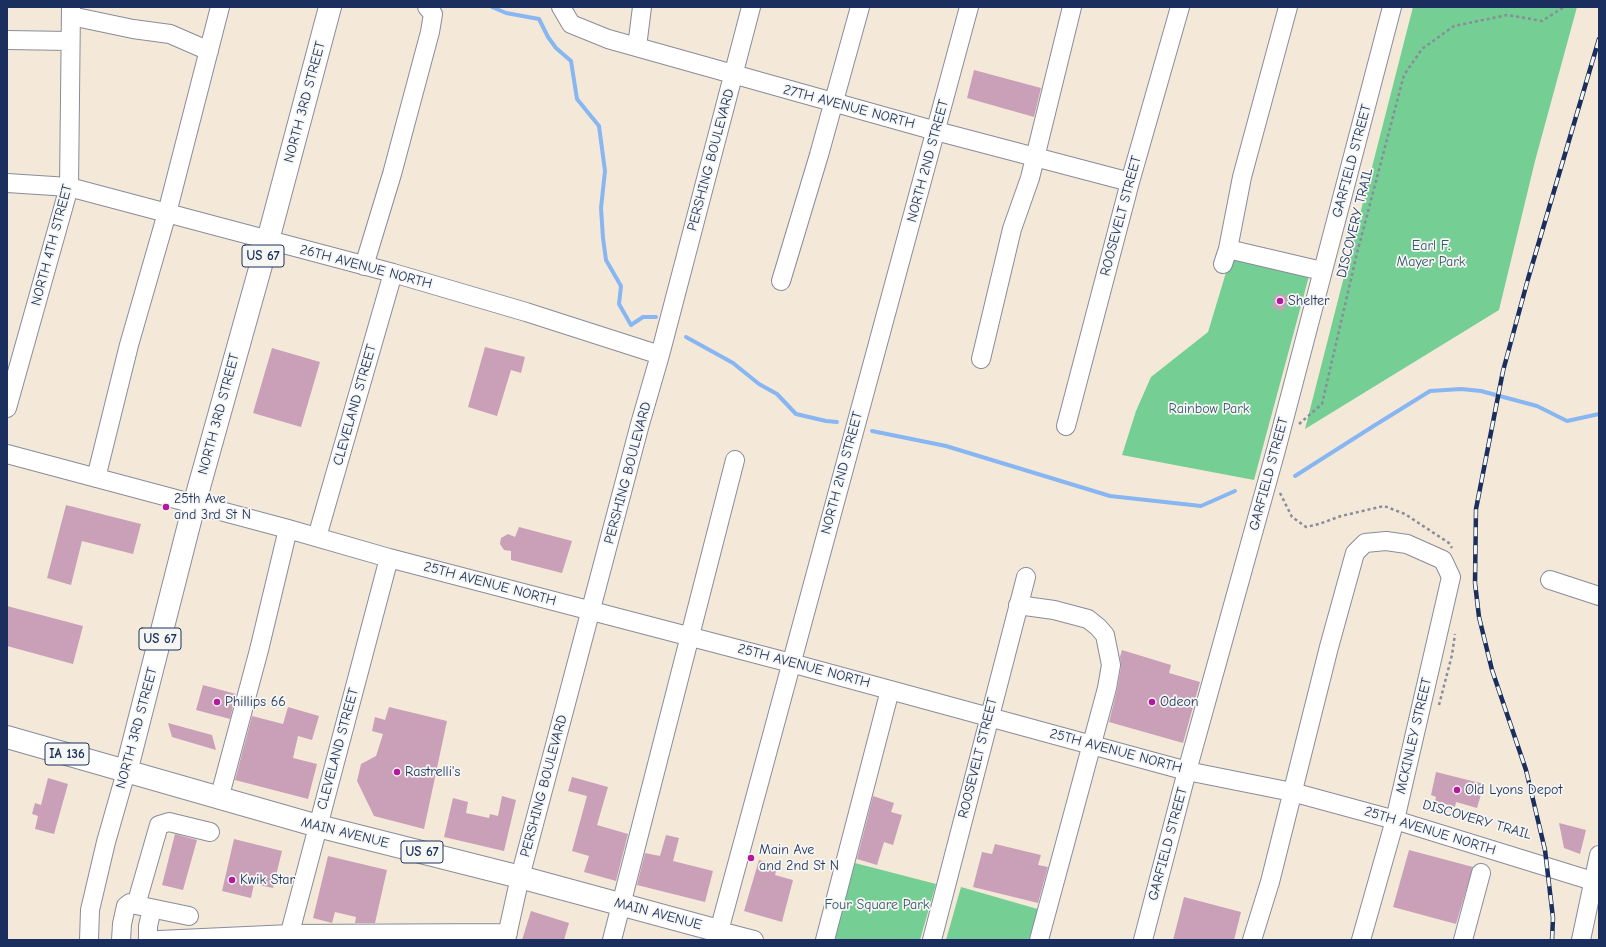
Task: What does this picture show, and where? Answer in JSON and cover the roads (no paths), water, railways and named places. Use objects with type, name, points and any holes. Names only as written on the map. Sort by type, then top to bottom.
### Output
[{"type":"main road","name":"NORTH 3RD STREET","points":[[126,772],[194,505],[268,240],[330,7]]},
{"type":"main road","name":"MAIN AVENUE","points":[[7,737],[318,826],[520,877],[621,905],[718,935]]},
{"type":"street","points":[[96,478],[129,344],[167,213],[220,7]]},
{"type":"street","points":[[364,266],[392,174],[430,32],[432,14],[427,7]]},
{"type":"street","name":"27TH AVENUE NORTH","points":[[562,7],[572,24],[637,47],[936,131],[1130,182]]},
{"type":"street","points":[[637,47],[642,7]]},
{"type":"street","name":"PERSHING BOULEVARD","points":[[507,937],[520,877],[640,424],[660,355],[751,7]]},
{"type":"street","points":[[781,281],[860,7]]},
{"type":"street","name":"NORTH 2ND STREET","points":[[718,935],[969,7]]},
{"type":"street","points":[[981,359],[1012,229],[1030,178],[1072,7]]},
{"type":"street","name":"ROOSEVELT STREET","points":[[1066,426],[1130,182],[1180,7]]},
{"type":"street","points":[[1288,7],[1242,177],[1226,257],[1322,271]]},
{"type":"street","name":"GARFIELD STREET","points":[[1143,940],[1187,771],[1276,450],[1392,7]]},
{"type":"street","points":[[71,12],[133,29],[170,34],[208,51]]},
{"type":"street","name":"NORTH 4TH STREET","points":[[7,408],[69,187],[71,12]]},
{"type":"street","points":[[7,40],[70,41]]},
{"type":"street","name":"26TH AVENUE NORTH","points":[[7,183],[69,187],[393,273],[526,312],[660,355]]},
{"type":"street","name":"CLEVELAND STREET","points":[[317,537],[393,273]]},
{"type":"street","name":"25TH AVENUE NORTH","points":[[7,454],[288,529],[389,558],[690,636],[989,716],[1187,771],[1292,792],[1395,820],[1596,882]]},
{"type":"street","points":[[612,940],[735,460]]},
{"type":"street","points":[[219,798],[259,650],[288,529]]},
{"type":"street","name":"MCKINLEY STREET","points":[[1292,792],[1355,553],[1365,543],[1386,541],[1407,544],[1443,560],[1451,578],[1395,820],[1361,940]]},
{"type":"street","name":"CLEVELAND STREET","points":[[289,937],[389,558]]},
{"type":"street","name":"ROOSEVELT STREET","points":[[932,940],[1026,577]]},
{"type":"street","points":[[1550,580],[1599,596]]},
{"type":"street","points":[[1018,605],[1054,610],[1088,619],[1105,635],[1111,665],[1107,688],[1039,940]]},
{"type":"street","points":[[825,940],[890,690]]},
{"type":"street","name":"NORTH 3RD STREET","points":[[89,940],[90,910],[106,842],[126,772]]},
{"type":"street","points":[[1252,940],[1270,882],[1292,792]]},
{"type":"street","points":[[148,940],[148,926],[144,907],[159,824],[169,822],[210,832]]},
{"type":"street","points":[[1581,940],[1596,882],[1599,855]]},
{"type":"street","points":[[1463,940],[1481,873]]},
{"type":"street","points":[[122,940],[122,924],[126,906],[130,903],[189,916]]},
{"type":"street","name":"MAIN AVENUE","points":[[718,935],[754,940]]},
{"type":"street","points":[[159,940],[289,937],[507,937]]},
{"type":"waterway","points":[[492,7],[506,13],[539,19],[548,37],[556,48],[571,61],[577,99],[599,126],[605,171],[601,208],[603,238],[606,260],[621,286],[619,304],[631,325],[643,317],[656,317]]},
{"type":"waterway","points":[[686,337],[733,363],[759,384],[777,394],[796,414],[837,422]]},
{"type":"waterway","points":[[1295,476],[1430,391],[1461,389],[1481,391],[1537,406],[1567,421],[1599,414]]},
{"type":"waterway","points":[[872,431],[946,446],[1110,496],[1201,506],[1235,491]]},
{"type":"railway","points":[[1552,940],[1553,918],[1545,850],[1526,770],[1492,670],[1479,617],[1475,583],[1476,509],[1503,371],[1528,279],[1599,39]]},
{"type":"place","name":"Shelter","points":[[1280,301]]},
{"type":"place","name":"25th Ave and 3rd St N","points":[[166,507]]},
{"type":"place","name":"Phillips 66","points":[[217,702]]},
{"type":"place","name":"Odeon","points":[[1152,702]]},
{"type":"place","name":"Rastrelli's","points":[[397,772]]},
{"type":"place","name":"Old Lyons Depot","points":[[1457,790]]},
{"type":"place","name":"Main Ave and 2nd St N","points":[[751,858]]},
{"type":"place","name":"Kwik Star","points":[[232,880]]},
{"type":"park label","name":"Earl F. Mayer Park","points":[[1431,254]]},
{"type":"park label","name":"Rainbow Park","points":[[1209,409]]},
{"type":"park label","name":"Four Square Park","points":[[877,905]]}]
